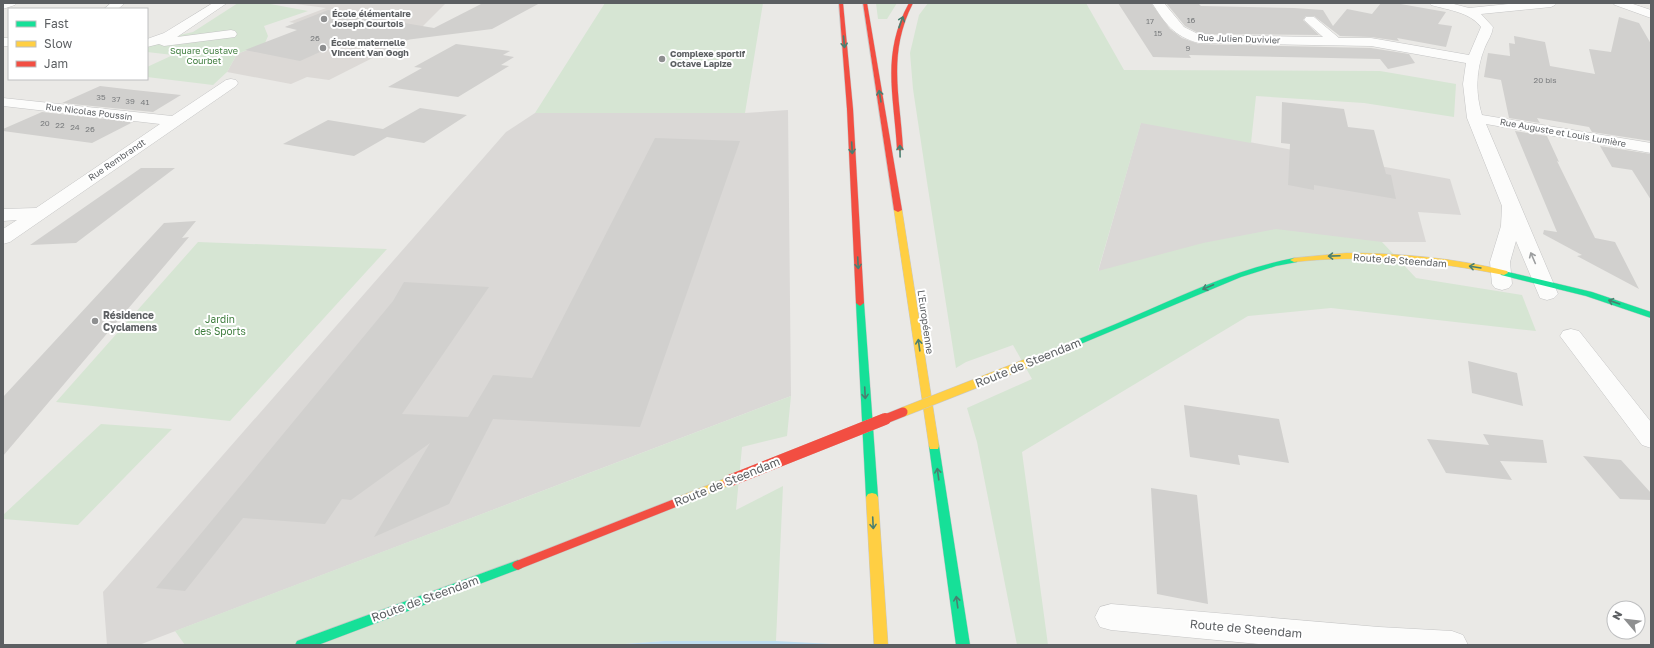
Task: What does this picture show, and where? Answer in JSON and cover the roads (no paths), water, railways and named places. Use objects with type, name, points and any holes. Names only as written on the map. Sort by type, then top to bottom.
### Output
[{"type":"main road","points":[[841,3],[850,109],[855,225],[880,645]]},
{"type":"main road","name":"L'Européenne","points":[[865,3],[902,232],[963,643]]},
{"type":"main road","points":[[902,232],[899,118],[895,70],[895,44],[901,20],[911,3]]},
{"type":"main road","points":[[835,48],[850,109]]},
{"type":"main road","name":"Route de Steendam","points":[[302,645],[534,559],[1025,364],[1131,321],[1228,279],[1273,264],[1298,259],[1329,256],[1376,256],[1440,262],[1502,281],[1545,291],[1593,295],[1651,315]]},
{"type":"main road","name":"Route de Steendam","points":[[1131,321],[1224,290]]},
{"type":"main road","name":"Route de Steendam","points":[[296,645],[321,638]]},
{"type":"street","points":[[3,5],[11,3]]},
{"type":"street","points":[[148,43],[160,40],[168,36],[221,3]]},
{"type":"street","name":"Rue Julien Duvivier","points":[[1158,3],[1180,32],[1194,38],[1210,40],[1335,41],[1375,43],[1474,60]]},
{"type":"street","points":[[1436,3],[1466,12],[1481,19],[1487,28],[1474,60],[1469,90],[1475,118],[1545,291]]},
{"type":"street","points":[[1466,12],[1551,3]]},
{"type":"street","points":[[1619,3],[1651,14]]},
{"type":"street","points":[[1310,20],[1335,41]]},
{"type":"street","points":[[148,43],[231,34]]},
{"type":"street","name":"Rue Rembrandt","points":[[3,238],[231,83]]},
{"type":"street","name":"Rue Nicolas Poussin","points":[[3,102],[175,121]]},
{"type":"street","points":[[3,112],[23,104]]},
{"type":"street","name":"Rue Auguste et Louis Lumière","points":[[1475,118],[1651,148]]},
{"type":"street","points":[[1502,281],[1500,262],[1511,221],[1509,202]]},
{"type":"street","points":[[3,215],[37,214]]},
{"type":"street","points":[[1571,336],[1616,396],[1651,439]]},
{"type":"street","name":"Route de Steendam","points":[[1111,617],[1379,641],[1452,645]]},
{"type":"water","points":[[664,641],[776,641],[850,645],[612,645]]},
{"type":"place","name":"École élémentaire Joseph Courtois","points":[[324,19]]},
{"type":"place","name":"École maternelle Vincent Van Gogh","points":[[323,48]]},
{"type":"place","name":"Complexe sportif Octave Lapize","points":[[662,59]]},
{"type":"place","name":"Résidence Cyclamens","points":[[95,321]]},
{"type":"park label","name":"Square Gustave Courbet","points":[[204,56]]},
{"type":"park label","name":"Jardin des Sports","points":[[220,324]]}]
